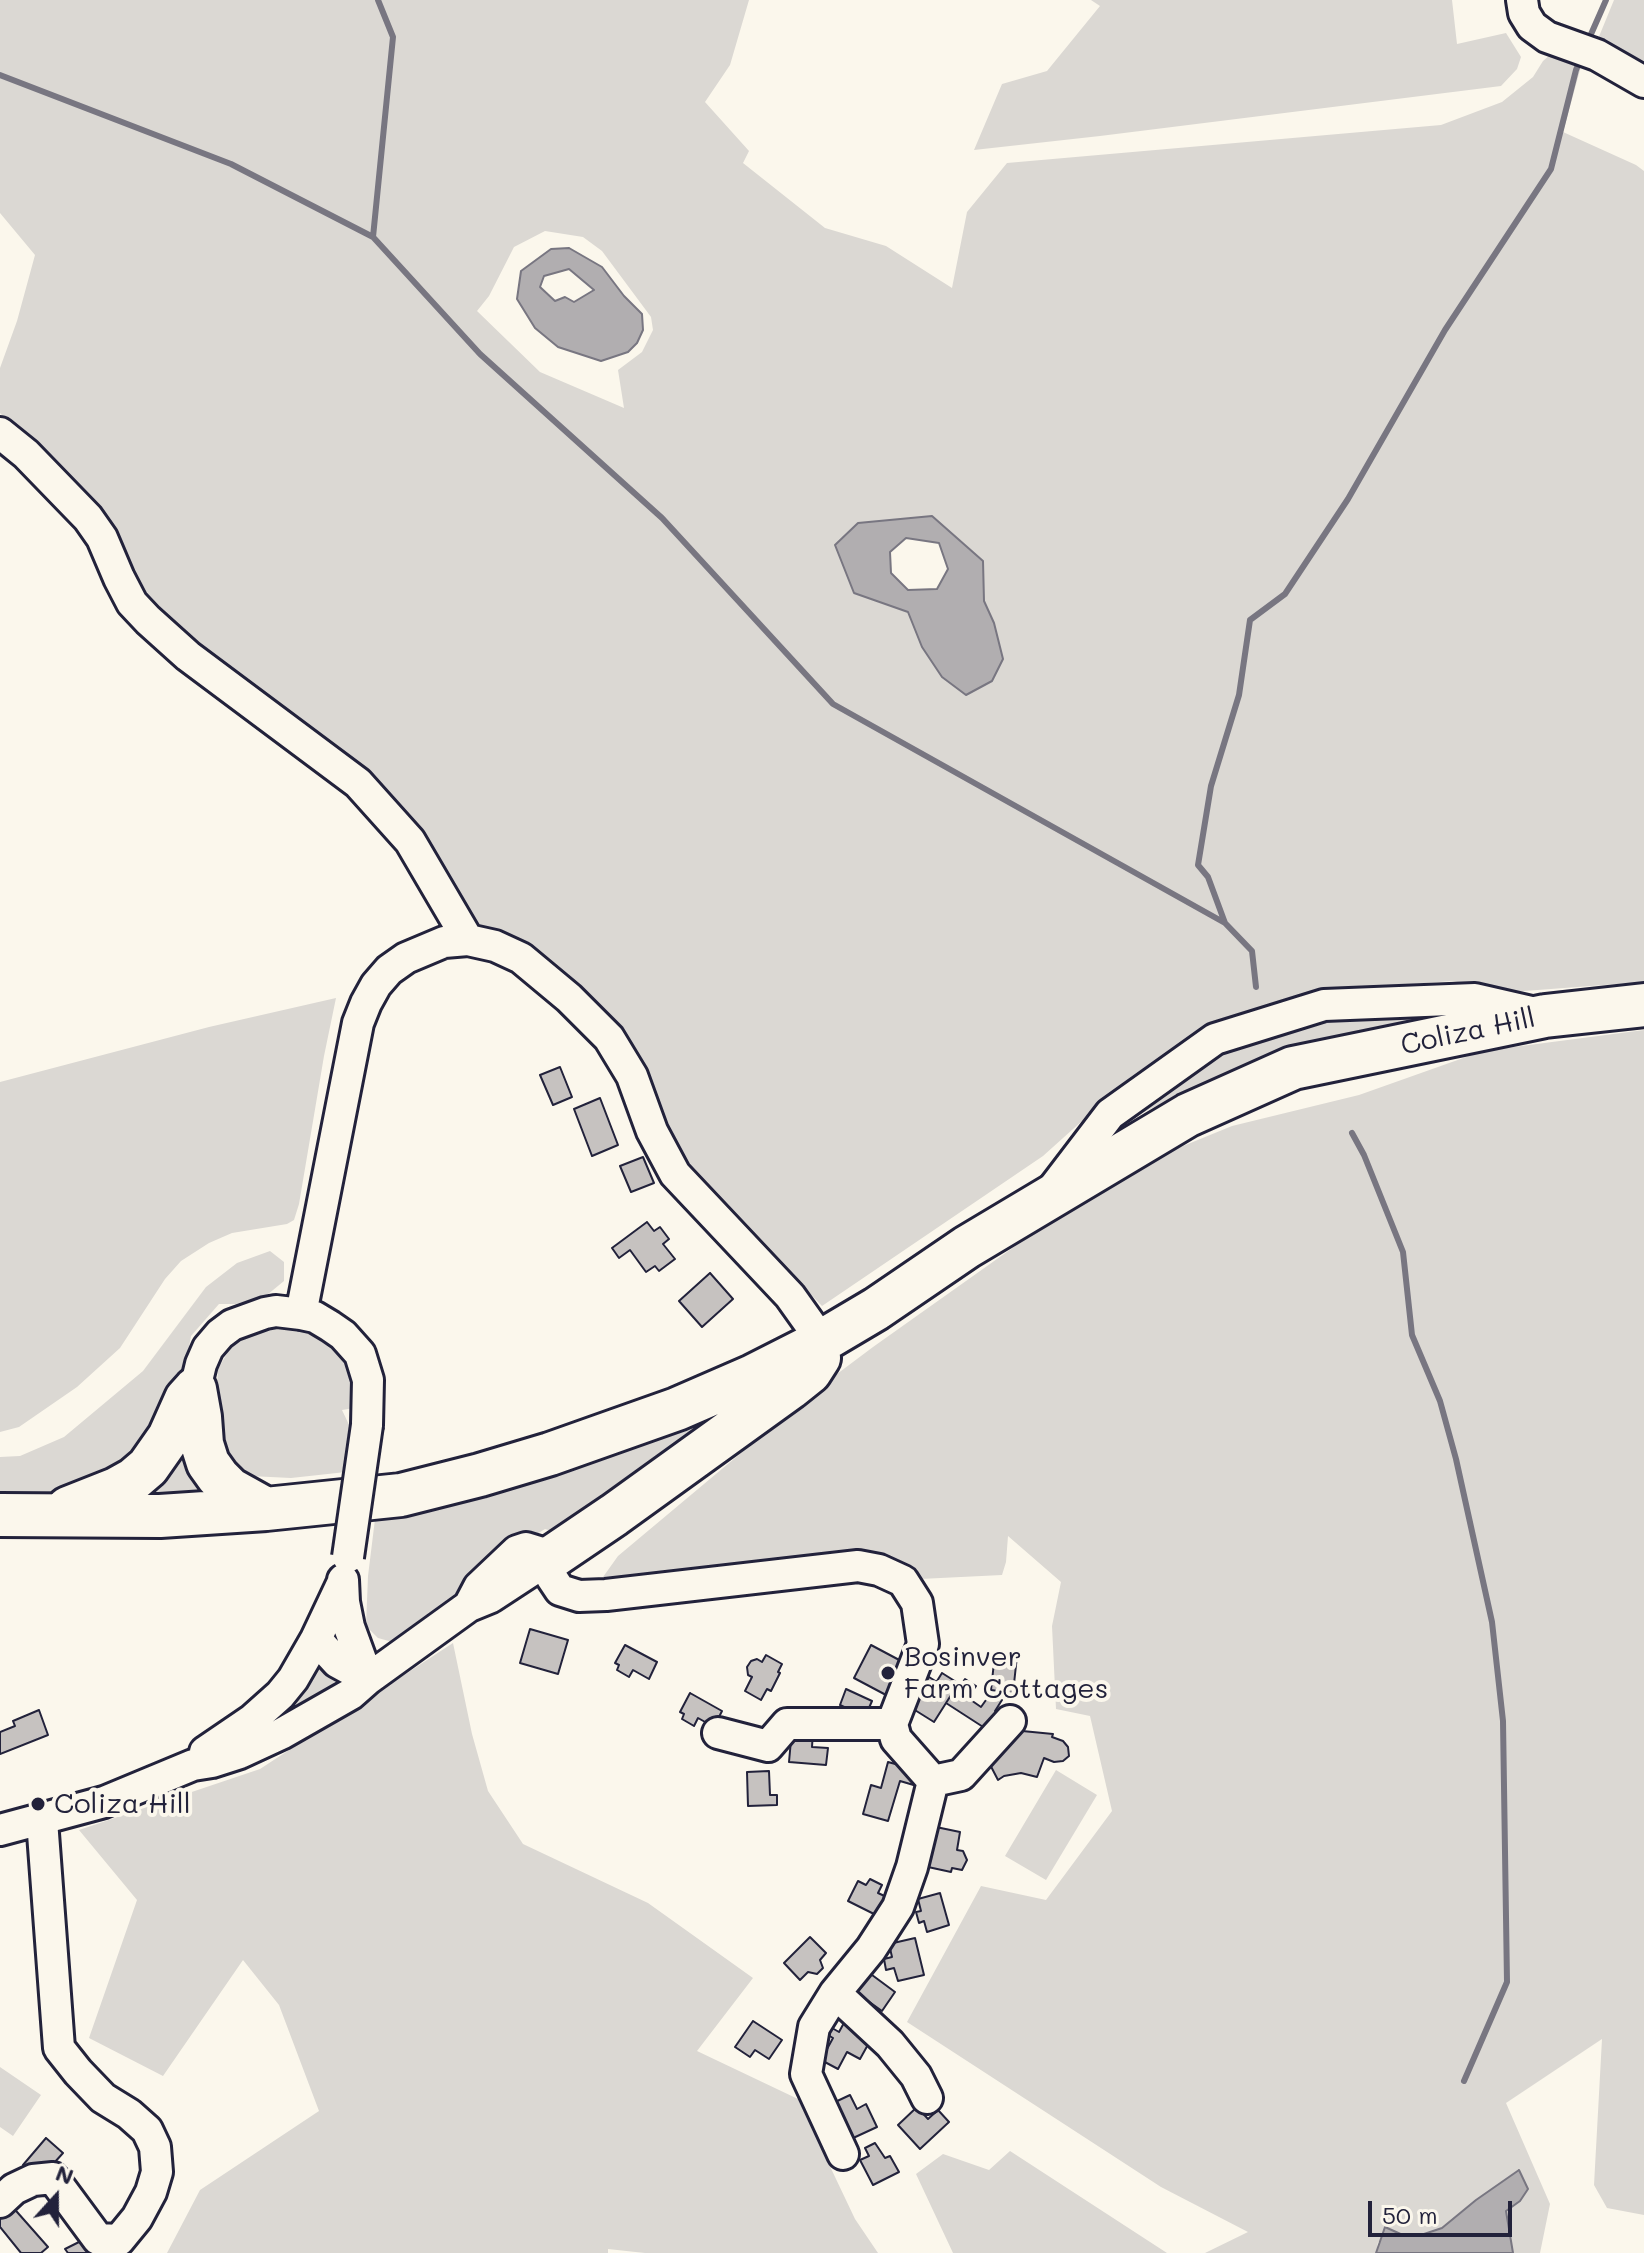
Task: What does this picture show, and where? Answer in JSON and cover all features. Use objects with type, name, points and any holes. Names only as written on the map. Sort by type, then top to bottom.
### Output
[{"type":"highway","name":"Coliza Hill","points":[[0,1515],[160,1516],[401,1495],[550,1454],[677,1409],[822,1341],[876,1309],[967,1247],[1188,1115],[1293,1068],[1545,1016],[1644,1005]]},
{"type":"highway","points":[[546,1561],[790,1388],[810,1372],[819,1358],[822,1341]]},
{"type":"highway","points":[[195,1389],[202,1444],[208,1463],[230,1489],[266,1509]]},
{"type":"highway","points":[[48,1515],[93,1499],[134,1479],[148,1467],[169,1437],[186,1399],[195,1389]]},
{"type":"street","points":[[1522,0],[1524,13],[1532,26],[1547,37],[1584,50],[1644,82]]},
{"type":"street","points":[[0,433],[26,454],[88,518],[102,538],[132,603],[148,620],[188,656],[358,783],[410,841],[468,940]]},
{"type":"street","points":[[301,1314],[358,1023],[366,1003],[389,970],[406,958],[444,942],[468,940],[495,946],[521,958],[569,998],[609,1038],[632,1076],[652,1131],[675,1174],[790,1296],[822,1341]]},
{"type":"street","points":[[1044,1201],[1110,1114],[1215,1039],[1324,1005],[1475,999],[1545,1016]]},
{"type":"street","points":[[193,1765],[205,1752],[252,1720],[280,1695],[329,1631],[345,1571],[367,1425],[368,1380],[360,1354],[337,1331],[315,1317],[276,1311],[232,1325],[220,1334],[208,1348],[195,1389]]},
{"type":"street","points":[[0,1830],[104,1802],[193,1765],[240,1753],[281,1734],[351,1694],[469,1606],[479,1587],[517,1551],[526,1548],[539,1552],[560,1590],[579,1596],[858,1566],[879,1570],[903,1581],[917,1603],[923,1644],[892,1724],[896,1739],[933,1781]]},
{"type":"street","points":[[329,1631],[368,1679]]},
{"type":"street","points":[[933,1781],[961,1775],[1010,1721]]},
{"type":"street","points":[[718,1733],[765,1753],[787,1724],[892,1724]]},
{"type":"street","points":[[843,2154],[806,2074],[814,2027],[898,1907],[912,1867],[933,1781]]},
{"type":"street","points":[[0,2202],[14,2189],[33,2180],[53,2178],[98,2239],[119,2240],[137,2218],[151,2192],[157,2172],[155,2147],[147,2130],[103,2098],[59,2048],[42,1820]]},
{"type":"street","points":[[835,1993],[890,2044],[916,2076],[927,2098]]},
{"type":"shaded area","points":[[0,0],[749,0],[730,65],[705,102],[749,151],[743,163],[825,228],[886,246],[952,288],[967,212],[1007,163],[1441,125],[1502,102],[1533,77],[1551,54],[1583,59],[1563,132],[1644,171],[1644,982],[1511,992],[1452,981],[1318,991],[1284,999],[1205,1026],[1132,1076],[1043,1156],[822,1306],[689,1169],[630,1052],[474,931],[430,855],[152,610],[129,579],[118,533],[79,485],[26,440],[0,413],[0,368],[35,255],[0,213]],"holes":[[[545,231],[583,237],[602,251],[651,317],[653,330],[642,352],[618,370],[624,408],[540,372],[477,311],[489,296],[514,247]],[[932,516],[983,561],[984,601],[994,623],[922,647],[908,612],[858,523]]]},
{"type":"shaded area","points":[[1091,0],[1452,0],[1457,44],[1506,33],[1521,57],[1517,69],[1501,86],[974,150],[1002,84],[1047,71],[1100,6]]},
{"type":"shaded area","points":[[1614,0],[1644,0],[1644,61],[1598,39]]},
{"type":"shaded area","points":[[569,248],[602,267],[642,314],[643,330],[628,352],[601,361],[558,347],[535,328],[517,299],[521,271],[551,249]],"holes":[[[569,269],[594,290],[574,302],[565,297],[555,301],[540,287],[544,276]]]},
{"type":"shaded area","points":[[932,516],[983,561],[984,601],[994,623],[1003,659],[992,681],[966,695],[942,677],[922,647],[908,612],[854,593],[835,545],[858,523]],"holes":[[[906,538],[939,543],[948,569],[937,589],[908,590],[891,573],[890,552]]]},
{"type":"shaded area","points":[[336,998],[294,1220],[287,1224],[232,1233],[181,1261],[165,1279],[120,1348],[77,1387],[19,1427],[0,1432],[0,1082],[209,1027]]},
{"type":"shaded area","points":[[1462,1007],[1270,1055],[1111,1129],[1218,1052],[1267,1032],[1351,1013]]},
{"type":"shaded area","points":[[1644,1030],[1644,2215],[1607,2208],[1594,2185],[1602,2039],[1506,2103],[1550,2204],[1540,2253],[1513,2253],[1506,2211],[1520,2201],[1519,2171],[1476,2200],[1443,2228],[1378,2242],[1376,2253],[1205,2253],[1248,2232],[1161,2187],[907,2022],[981,1886],[1046,1900],[1112,1811],[1090,1716],[1056,1709],[1052,1626],[1061,1582],[1008,1536],[1002,1575],[920,1579],[902,1567],[598,1584],[618,1556],[821,1386],[1066,1210],[1144,1162],[1232,1126],[1359,1095],[1483,1051]]},
{"type":"shaded area","points":[[270,1251],[284,1262],[284,1281],[267,1295],[236,1304],[219,1304],[191,1336],[181,1389],[155,1448],[85,1494],[0,1494],[0,1457],[20,1456],[64,1437],[143,1371],[206,1287],[237,1263]]},
{"type":"shaded area","points":[[269,1325],[306,1326],[337,1342],[359,1375],[360,1407],[342,1410],[351,1429],[346,1472],[291,1478],[250,1476],[225,1454],[216,1402],[218,1369],[236,1338]]},
{"type":"shaded area","points":[[789,1378],[581,1510],[576,1526],[558,1533],[545,1529],[527,1540],[465,1591],[425,1617],[396,1643],[378,1638],[366,1626],[376,1511]]},
{"type":"shaded area","points":[[191,1411],[211,1493],[143,1496]]},
{"type":"shaded area","points":[[453,1643],[472,1734],[488,1791],[523,1844],[648,1903],[753,1978],[697,2051],[798,2099],[855,2219],[878,2253],[645,2253],[608,2249],[608,2253],[167,2253],[200,2190],[319,2111],[279,2005],[243,1960],[163,2076],[89,2038],[137,1900],[79,1830],[260,1769]]},
{"type":"shaded area","points":[[322,1652],[344,1672],[328,1689],[297,1713],[231,1748]]},
{"type":"shaded area","points":[[1056,1770],[1097,1795],[1046,1880],[1005,1856]]},
{"type":"shaded area","points":[[0,2067],[41,2095],[13,2136],[0,2127]]},
{"type":"shaded area","points":[[1010,2151],[1167,2253],[953,2253],[916,2174],[943,2154],[989,2170]]},
{"type":"shaded area","points":[[1519,2170],[1528,2189],[1520,2201],[1506,2211],[1513,2253],[1376,2253],[1385,2227],[1405,2236],[1442,2228]]},
{"type":"building","points":[[560,1067],[572,1097],[553,1105],[540,1075]]},
{"type":"building","points":[[600,1098],[618,1145],[592,1156],[574,1109]]},
{"type":"building","points":[[643,1157],[654,1183],[631,1192],[620,1166]]},
{"type":"building","points":[[647,1222],[654,1231],[660,1227],[669,1239],[663,1244],[675,1259],[659,1271],[655,1266],[646,1272],[630,1250],[619,1258],[612,1248]]},
{"type":"building","points":[[710,1273],[733,1299],[702,1327],[679,1301]]},
{"type":"building","points":[[530,1629],[568,1640],[558,1674],[520,1663]]},
{"type":"building","points":[[625,1645],[657,1662],[649,1679],[633,1670],[629,1677],[617,1670],[619,1665],[615,1663]]},
{"type":"building","points":[[871,1645],[903,1662],[886,1695],[854,1678]]},
{"type":"building","points":[[995,1653],[1017,1656],[1013,1693],[991,1690]]},
{"type":"building","points":[[766,1655],[782,1664],[771,1691],[767,1689],[761,1700],[745,1691],[752,1677],[748,1675],[747,1667],[757,1659],[762,1662]]},
{"type":"building","points":[[942,1673],[961,1685],[965,1679],[976,1686],[968,1698],[981,1707],[991,1693],[1002,1700],[995,1711],[1004,1717],[994,1734],[946,1703],[953,1692],[937,1681]]},
{"type":"building","points":[[929,1677],[953,1692],[934,1722],[910,1707]]},
{"type":"building","points":[[846,1689],[872,1701],[865,1717],[840,1705]]},
{"type":"building","points":[[690,1693],[722,1711],[714,1727],[698,1718],[694,1726],[682,1719],[684,1714],[680,1712]]},
{"type":"building","points":[[39,1710],[48,1735],[0,1754],[0,1732],[15,1726],[13,1721]]},
{"type":"building","points":[[792,1729],[813,1731],[812,1747],[828,1748],[826,1765],[789,1762]]},
{"type":"building","points":[[1012,1730],[1053,1734],[1052,1737],[1063,1741],[1068,1747],[1069,1756],[1063,1761],[1054,1762],[1044,1758],[1037,1777],[1021,1773],[998,1780],[984,1753]]},
{"type":"building","points":[[888,1762],[921,1771],[917,1786],[900,1781],[888,1821],[863,1814],[871,1785],[881,1788]]},
{"type":"building","points":[[769,1771],[770,1795],[777,1795],[777,1805],[748,1806],[747,1772]]},
{"type":"building","points":[[936,1827],[960,1832],[957,1850],[963,1851],[967,1860],[962,1870],[952,1868],[951,1872],[928,1867]]},
{"type":"building","points":[[870,1879],[882,1885],[878,1893],[891,1899],[882,1918],[848,1901],[858,1881],[866,1885]]},
{"type":"building","points":[[940,1893],[949,1925],[927,1932],[924,1921],[919,1923],[916,1912],[921,1911],[918,1899]]},
{"type":"building","points":[[810,1937],[826,1953],[820,1960],[823,1968],[817,1974],[808,1972],[800,1980],[784,1963]]},
{"type":"building","points":[[915,1938],[924,1975],[898,1981],[894,1968],[886,1970],[884,1959],[892,1957],[889,1944]]},
{"type":"building","points":[[868,1972],[895,1992],[882,2011],[854,1991]]},
{"type":"building","points":[[753,2021],[782,2040],[769,2059],[755,2050],[750,2057],[735,2047]]},
{"type":"building","points":[[845,2021],[870,2041],[860,2059],[847,2052],[838,2069],[821,2060],[833,2038],[828,2035],[832,2028],[839,2032]]},
{"type":"building","points":[[850,2095],[857,2109],[866,2104],[877,2127],[851,2139],[833,2103]]},
{"type":"building","points":[[917,2107],[928,2119],[938,2110],[949,2122],[920,2149],[898,2125]]},
{"type":"building","points":[[46,2138],[63,2153],[46,2172],[36,2177],[23,2165]]},
{"type":"building","points":[[875,2143],[885,2158],[890,2156],[899,2172],[873,2185],[860,2160],[869,2156],[865,2148]]},
{"type":"building","points":[[10,2204],[48,2247],[41,2253],[21,2253],[0,2227],[0,2213]]},
{"type":"building","points":[[85,2239],[92,2253],[68,2253],[65,2249]]},
{"type":"waterway","points":[[378,0],[393,37],[373,237],[480,354],[662,518],[833,704],[1225,923]]},
{"type":"waterway","points":[[1588,41],[1606,0]]},
{"type":"waterway","points":[[1256,987],[1252,951],[1225,923],[1208,877],[1198,865],[1211,786],[1239,695],[1250,620],[1285,594],[1348,499],[1445,330],[1551,169],[1581,58]]},
{"type":"waterway","points":[[0,75],[231,164],[373,237]]},
{"type":"waterway","points":[[1352,1133],[1403,1252],[1412,1335],[1440,1401],[1492,1622],[1503,1721],[1507,1982],[1464,2081]]},
{"type":"place","name":"Bosinver Farm Cottages","points":[[888,1673]]},
{"type":"place","name":"Coliza Hill","points":[[38,1804]]}]
